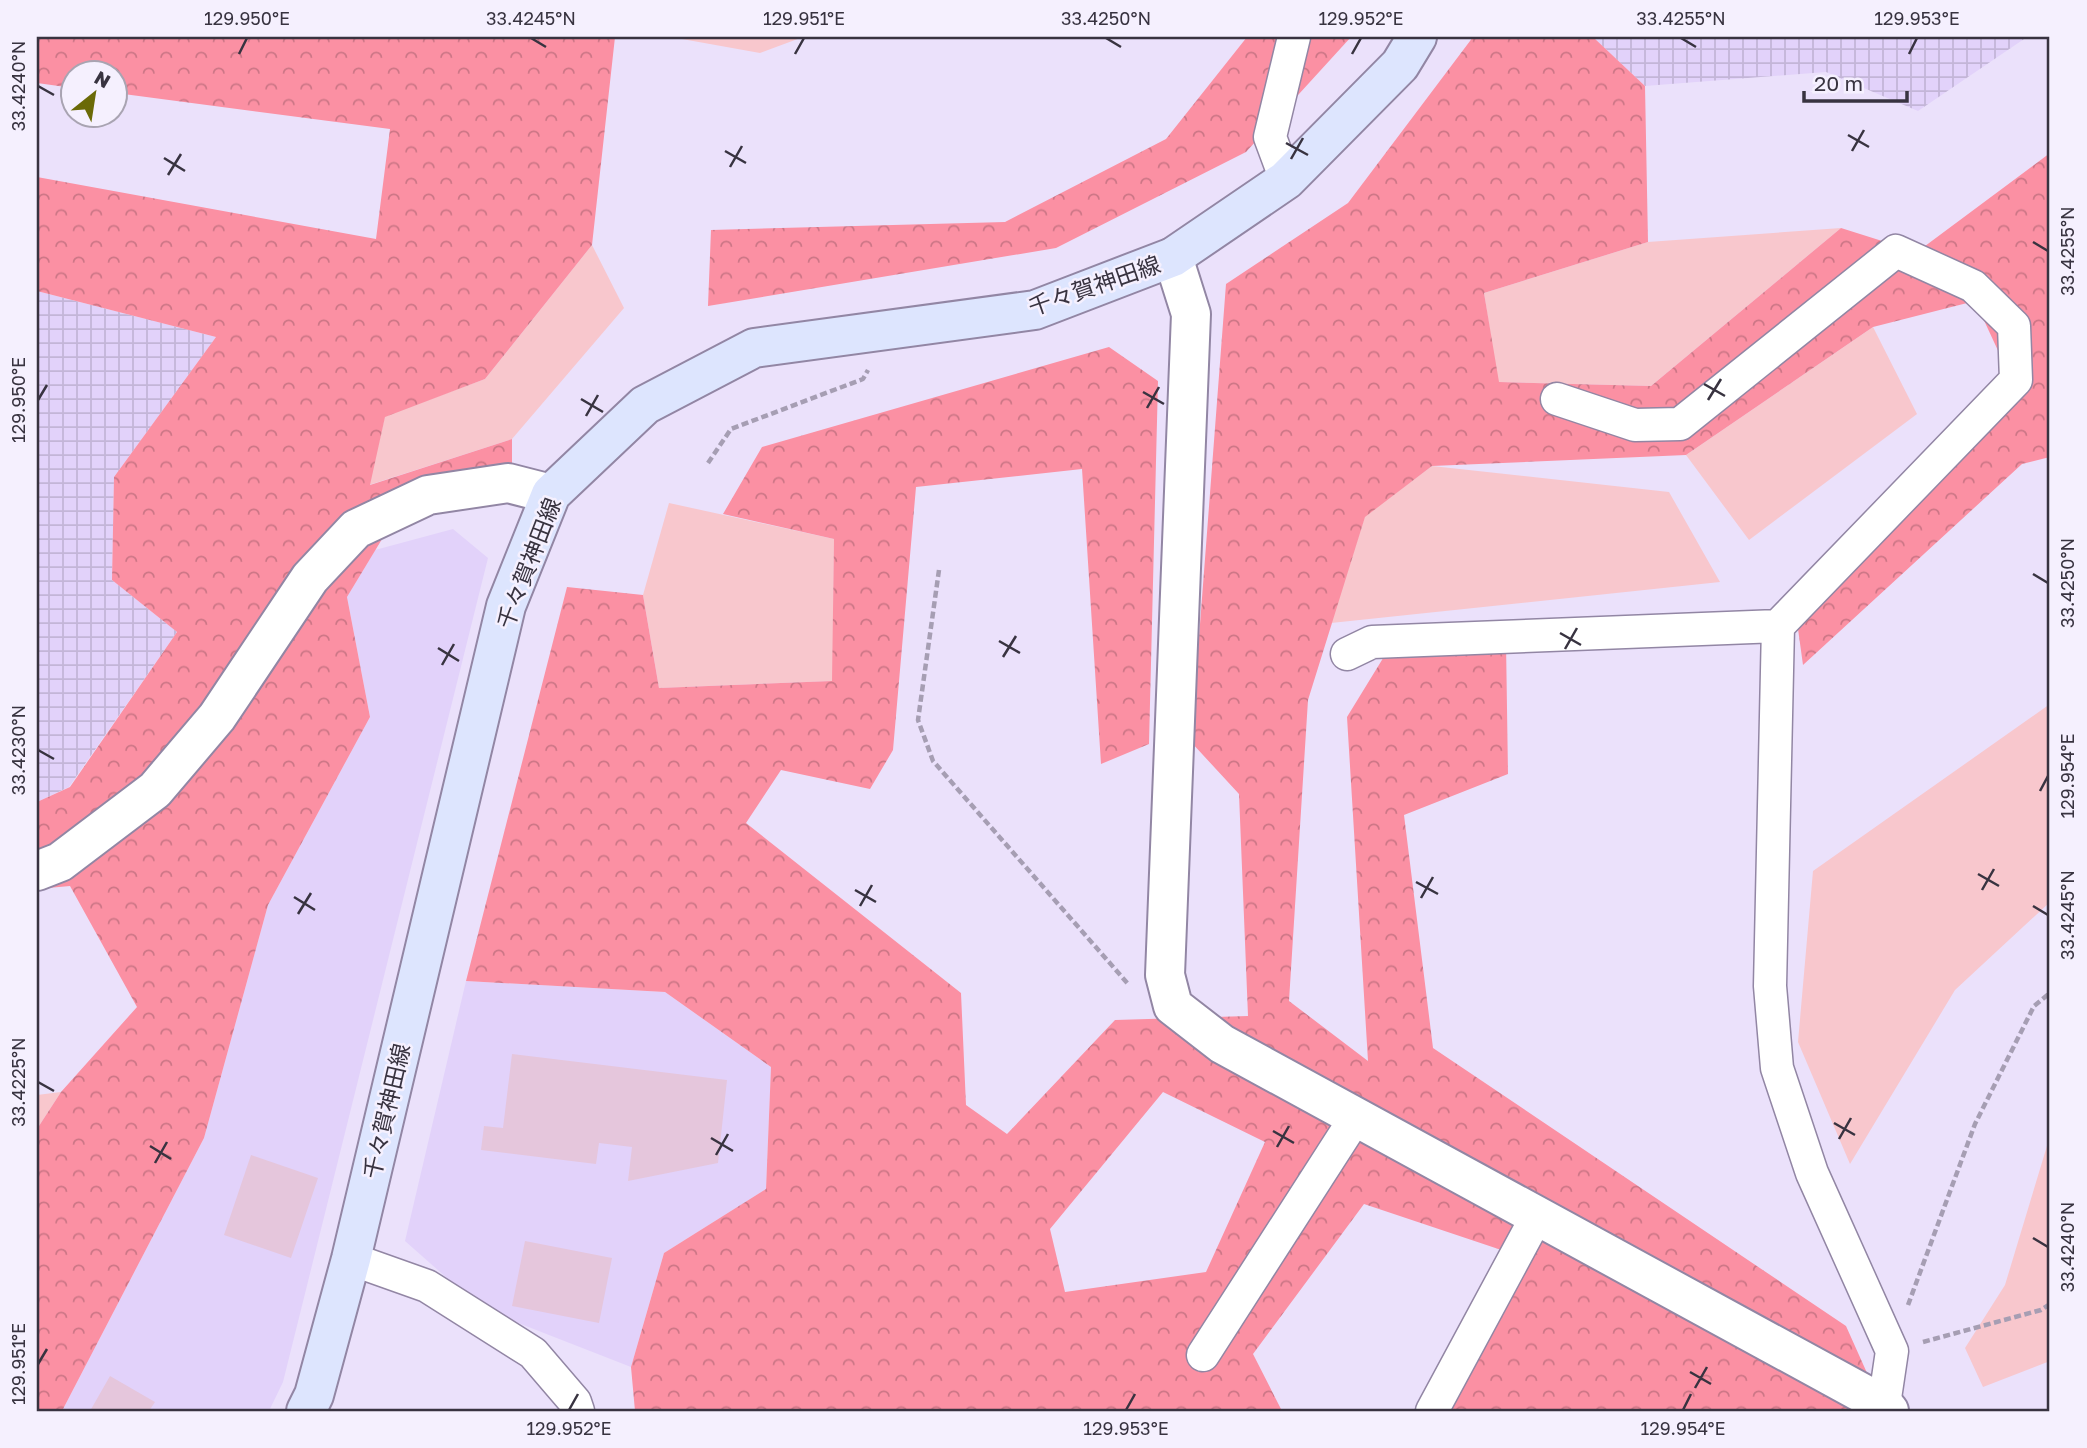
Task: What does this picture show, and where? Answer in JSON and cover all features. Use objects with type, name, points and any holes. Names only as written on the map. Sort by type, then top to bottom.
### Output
[{"type":"main road","name":"千々賀神田線","points":[[306,1411],[314,1395],[351,1259],[506,606],[551,494],[646,405],[754,348],[1035,310],[1173,257],[1286,180],[1400,65],[1417,37]]},
{"type":"street","points":[[1286,180],[1270,137],[1294,37]]},
{"type":"street","points":[[1173,257],[1192,314],[1165,975],[1172,1006],[1222,1044],[1886,1408],[1892,1351],[1812,1174],[1777,1068],[1770,986],[1778,626],[2016,380],[2014,326],[1973,286],[1896,251],[1680,424],[1635,425],[1557,399]]},
{"type":"street","points":[[37,872],[60,862],[155,790],[217,717],[310,578],[356,529],[428,495],[508,483],[551,494]]},
{"type":"street","points":[[1347,654],[1372,642],[1778,626]]},
{"type":"street","points":[[1203,1355],[1356,1117]]},
{"type":"street","points":[[1432,1411],[1537,1216]]},
{"type":"street","points":[[351,1259],[427,1286],[533,1353],[575,1402],[578,1411]]},
{"type":"path","points":[[708,463],[731,429],[863,379],[895,328]]},
{"type":"path","points":[[939,570],[918,720],[933,761],[1140,997],[1172,1006]]},
{"type":"path","points":[[1892,1351],[1975,1124],[2034,1006],[2050,993]]},
{"type":"path","points":[[1892,1351],[2041,1310],[2050,1304]]},
{"type":"shaded area","points":[[803,37],[760,53],[682,39]]},
{"type":"shaded area","points":[[1593,37],[2027,37],[1918,111],[1826,72],[1645,86]]},
{"type":"shaded area","points":[[1841,228],[1651,386],[1498,382],[1484,293],[1648,242]]},
{"type":"shaded area","points":[[592,245],[624,308],[512,439],[369,485],[385,416],[485,379]]},
{"type":"shaded area","points":[[37,291],[216,337],[114,477],[112,580],[177,632],[69,787],[37,802]]},
{"type":"shaded area","points":[[1873,327],[1917,414],[1749,540],[1686,455]]},
{"type":"shaded area","points":[[1432,466],[1669,492],[1720,582],[1331,623],[1365,516]]},
{"type":"shaded area","points":[[669,503],[834,539],[833,681],[659,688],[643,595]]},
{"type":"shaded area","points":[[453,529],[488,558],[283,1382],[269,1411],[62,1411],[204,1138],[268,905],[370,717],[347,597],[375,550]]},
{"type":"shaded area","points":[[2050,704],[2050,902],[1955,990],[1850,1164],[1798,1042],[1813,871]]},
{"type":"shaded area","points":[[466,981],[665,992],[771,1067],[766,1189],[664,1253],[631,1367],[482,1309],[405,1241]]},
{"type":"shaded area","points":[[61,1092],[37,1129],[37,1095]]},
{"type":"shaded area","points":[[2050,1136],[2050,1361],[1983,1387],[1965,1348],[2005,1285]]},
{"type":"green space","points":[[37,37],[615,37],[592,245],[485,379],[385,417],[370,485],[512,439],[512,475],[399,511],[347,597],[370,717],[268,905],[204,1138],[62,1411],[37,1411],[37,1129],[61,1092],[137,1007],[70,886],[37,889],[37,802],[70,787],[177,632],[112,580],[114,477],[216,337],[37,291],[37,177],[376,239],[390,129],[130,95],[130,60],[60,60],[60,86],[37,83]]},
{"type":"green space","points":[[1247,37],[1351,37],[1246,152],[1056,248],[708,306],[711,230],[1005,222],[1166,139]]},
{"type":"green space","points":[[1473,37],[1593,37],[1645,86],[1648,242],[1484,293],[1499,382],[1651,386],[1841,228],[1917,252],[2050,153],[2050,457],[2022,464],[1803,665],[1798,629],[2007,370],[1975,301],[1873,327],[1686,455],[1432,466],[1365,517],[1308,700],[1289,1001],[1368,1061],[1347,717],[1385,655],[1506,642],[1508,774],[1404,815],[1433,1048],[1846,1326],[1884,1411],[1447,1411],[1531,1260],[1364,1204],[1253,1354],[1282,1411],[635,1411],[631,1367],[664,1253],[766,1189],[771,1067],[665,992],[466,981],[567,587],[643,595],[659,688],[832,681],[834,539],[723,514],[762,447],[1109,347],[1158,381],[1149,744],[1101,764],[1082,469],[916,487],[893,750],[870,789],[781,770],[746,823],[961,993],[966,1105],[1007,1134],[1115,1020],[1248,1016],[1239,794],[1191,742],[1226,284],[1348,203]],"holes":[[[1163,1092],[1265,1142],[1206,1272],[1065,1292],[1050,1229]]]},
{"type":"building","points":[[512,1054],[727,1080],[718,1163],[628,1181],[632,1147],[599,1143],[596,1164],[481,1150],[484,1126],[503,1128]]},
{"type":"building","points":[[251,1155],[318,1178],[291,1258],[224,1235]]},
{"type":"building","points":[[525,1241],[612,1258],[599,1323],[512,1306]]},
{"type":"building","points":[[110,1376],[155,1402],[149,1411],[90,1411]]}]
